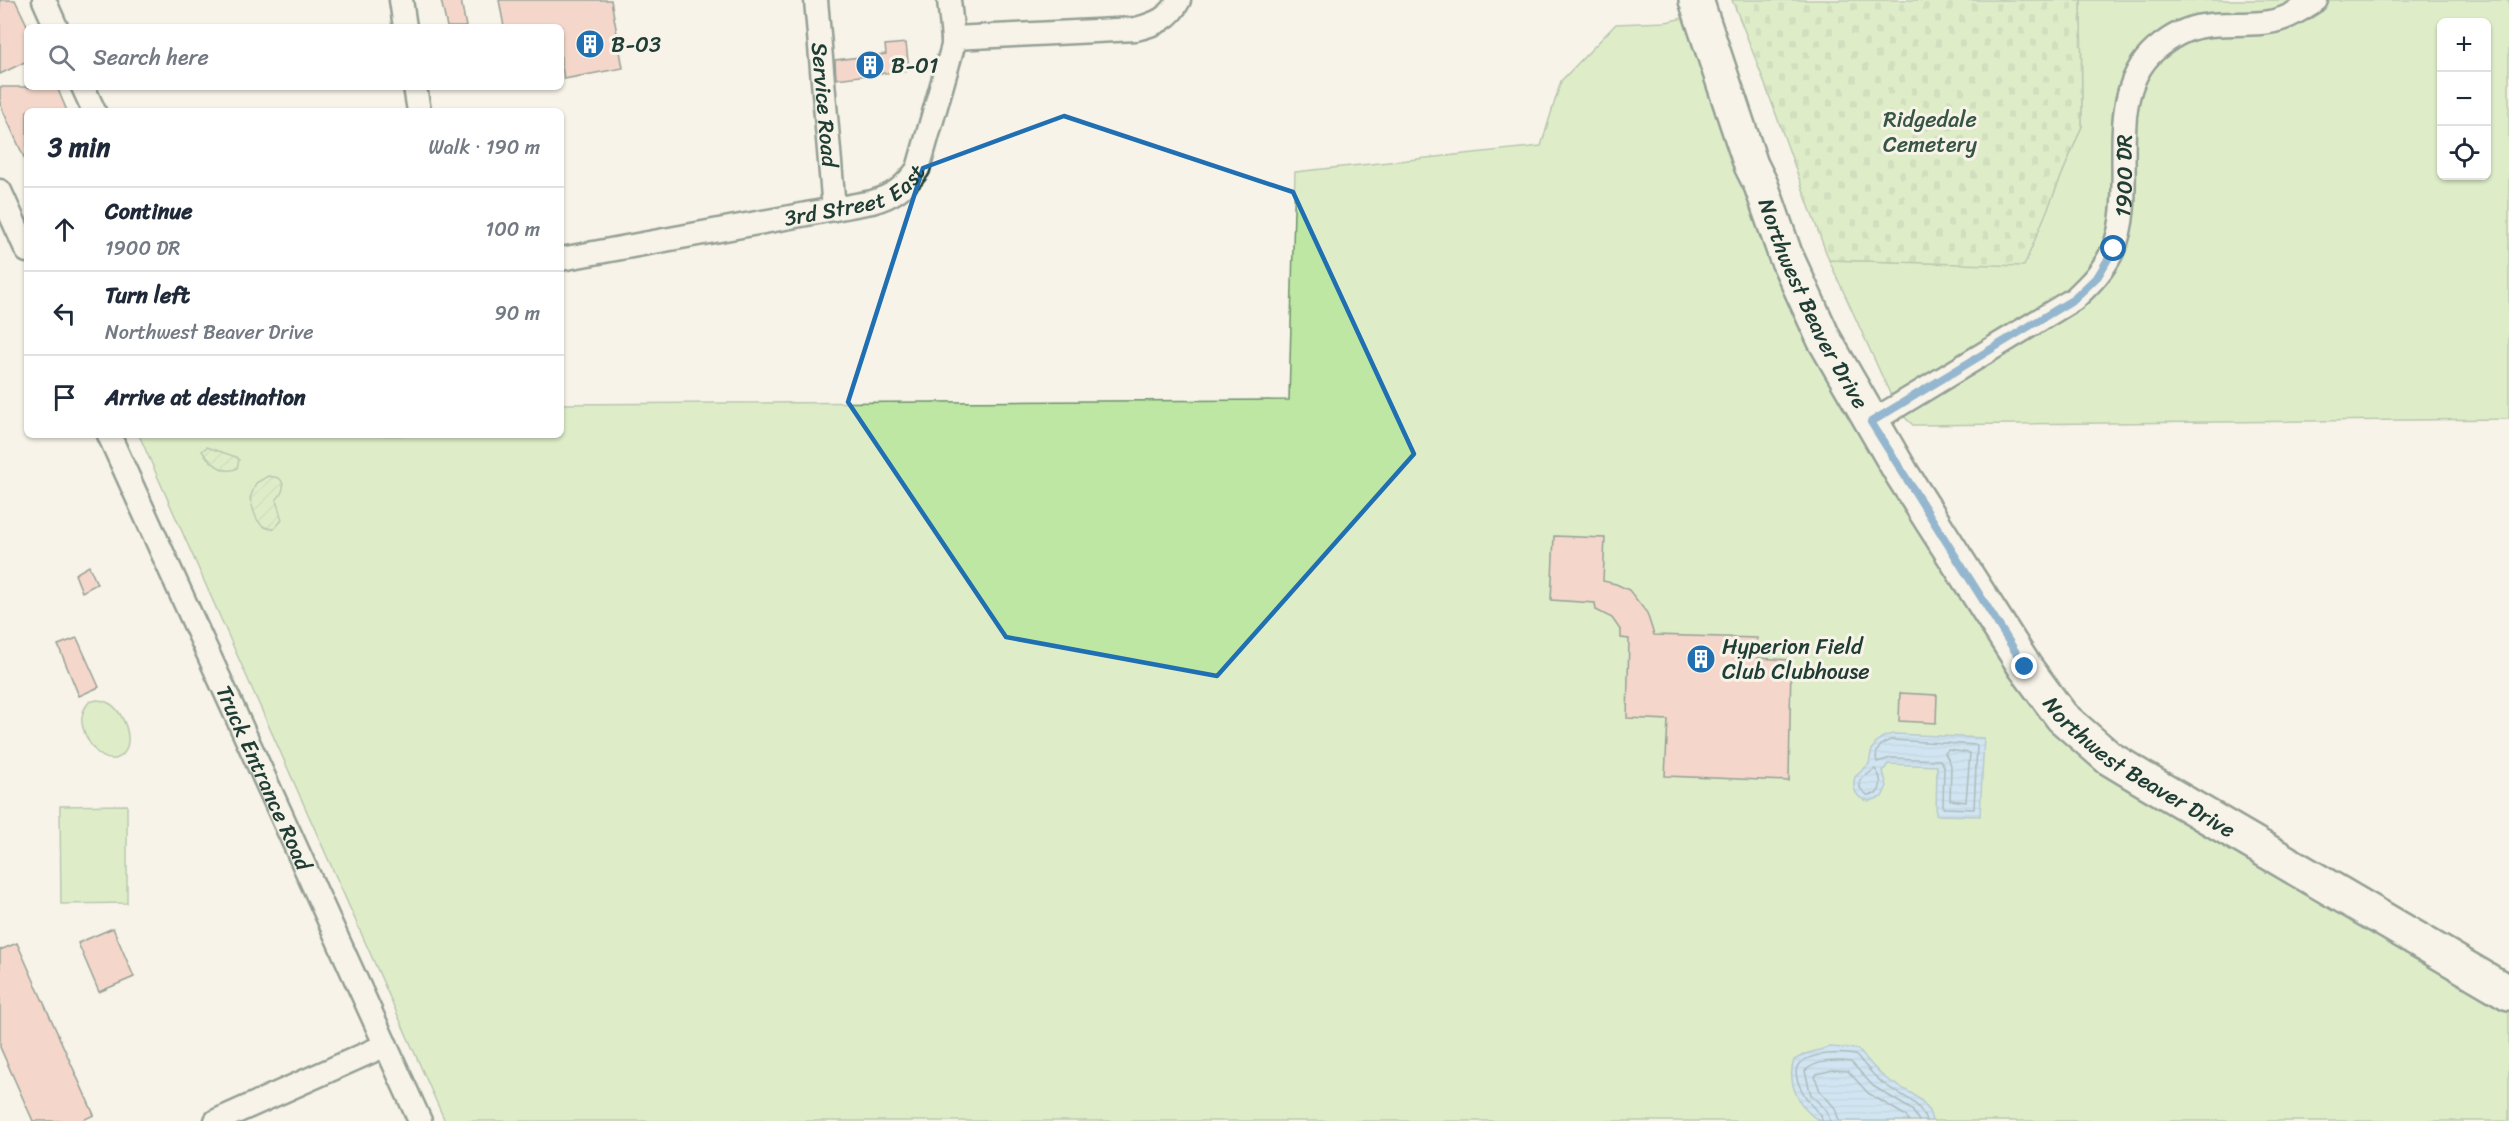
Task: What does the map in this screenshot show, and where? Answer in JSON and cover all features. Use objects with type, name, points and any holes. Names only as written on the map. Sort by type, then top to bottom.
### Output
[{"type":"main road","name":"Northwest Beaver Drive","points":[[1696,0],[1785,254],[1824,339],[1871,422],[2025,667],[2062,717],[2109,758],[2509,993]]},
{"type":"street","points":[[44,0],[55,24]]},
{"type":"street","points":[[401,0],[405,24]]},
{"type":"street","name":"Service Road","points":[[816,0],[834,209]]},
{"type":"street","name":"3rd Street East","points":[[564,258],[834,209],[891,196],[906,185],[918,169],[953,46],[949,0]]},
{"type":"street","points":[[953,38],[1136,29],[1156,24],[1173,11],[1179,0]]},
{"type":"street","name":"1900 DR","points":[[1871,422],[2074,299],[2098,276],[2114,249],[2122,218],[2125,108],[2134,79],[2153,52],[2175,36],[2202,26],[2256,24],[2284,18],[2316,0]]},
{"type":"street","points":[[84,90],[93,108]]},
{"type":"street","points":[[416,90],[418,108]]},
{"type":"street","points":[[0,191],[24,244]]},
{"type":"street","name":"Truck Entrance Road","points":[[111,438],[420,1121]]},
{"type":"street","points":[[216,1121],[386,1045]]},
{"type":"highlighted area","points":[[1064,116],[1293,192],[1414,454],[1217,676],[1006,637],[848,402],[923,168]]},
{"type":"green space","name":"Ridgedale Cemetery","points":[[1732,0],[2081,0],[2082,126],[2024,266],[1829,260],[1758,64]]},
{"type":"green space","points":[[2081,0],[2509,0],[2509,419],[1913,425],[1898,411],[1829,260],[2024,265],[2082,126]]},
{"type":"green space","points":[[1692,16],[1777,258],[2039,701],[2509,1006],[2509,1121],[445,1121],[140,438],[564,438],[564,404],[1289,400],[1295,172],[1541,146],[1561,81],[1616,24],[1666,22]]},
{"type":"green space","points":[[207,447],[236,457],[239,460],[237,468],[227,470],[217,466],[202,451]]},
{"type":"green space","points":[[268,476],[279,478],[283,484],[282,492],[276,500],[282,520],[274,529],[260,523],[250,498],[256,483]]},
{"type":"green space","points":[[97,700],[108,702],[115,708],[127,729],[126,751],[120,757],[112,759],[103,757],[94,749],[86,736],[82,722],[84,710],[89,702]]},
{"type":"green space","points":[[127,805],[127,903],[61,904],[60,806]]},
{"type":"water","points":[[1894,734],[1984,738],[1980,816],[1936,815],[1937,766],[1888,764],[1883,771],[1887,786],[1882,797],[1870,801],[1858,796],[1854,786],[1855,777],[1869,764],[1871,752],[1876,743],[1883,737]]},
{"type":"water","points":[[1830,1047],[1857,1049],[1884,1077],[1920,1099],[1930,1112],[1932,1121],[1820,1121],[1813,1116],[1801,1103],[1793,1087],[1794,1060],[1805,1054]]},
{"type":"building","points":[[0,0],[15,0],[27,24],[24,24],[24,62],[0,74]]},
{"type":"building","points":[[441,0],[461,0],[465,24],[446,24]]},
{"type":"building","name":"B-03","points":[[499,0],[611,0],[623,68],[564,79],[564,24],[503,24]]},
{"type":"building","name":"B-01","points":[[906,43],[909,70],[836,79],[835,60],[886,54],[885,45]]},
{"type":"building","points":[[0,87],[24,87],[24,90],[58,90],[66,108],[24,108],[24,157],[0,104]]},
{"type":"building","name":"Hyperion Field Club Clubhouse","points":[[1554,536],[1605,538],[1603,581],[1629,590],[1647,613],[1654,635],[1757,638],[1758,658],[1791,660],[1789,781],[1665,776],[1668,720],[1627,718],[1629,639],[1621,638],[1621,631],[1612,618],[1596,610],[1595,603],[1551,600]]},
{"type":"building","points":[[89,566],[97,584],[82,592],[75,574]]},
{"type":"building","points":[[77,638],[99,687],[79,696],[58,645]]},
{"type":"building","points":[[1900,693],[1937,695],[1936,723],[1899,721]]},
{"type":"building","points":[[113,928],[134,977],[99,992],[78,943]]},
{"type":"building","points":[[17,943],[94,1115],[81,1121],[33,1121],[0,1047],[0,950]]},
{"type":"place","name":"B-03","points":[[590,44]]},
{"type":"place","name":"B-01","points":[[870,65]]},
{"type":"place","name":"Hyperion Field Club Clubhouse","points":[[1701,659]]},
{"type":"route","points":[[2025,667],[1871,422],[2074,299],[2098,276],[2114,249]]}]
